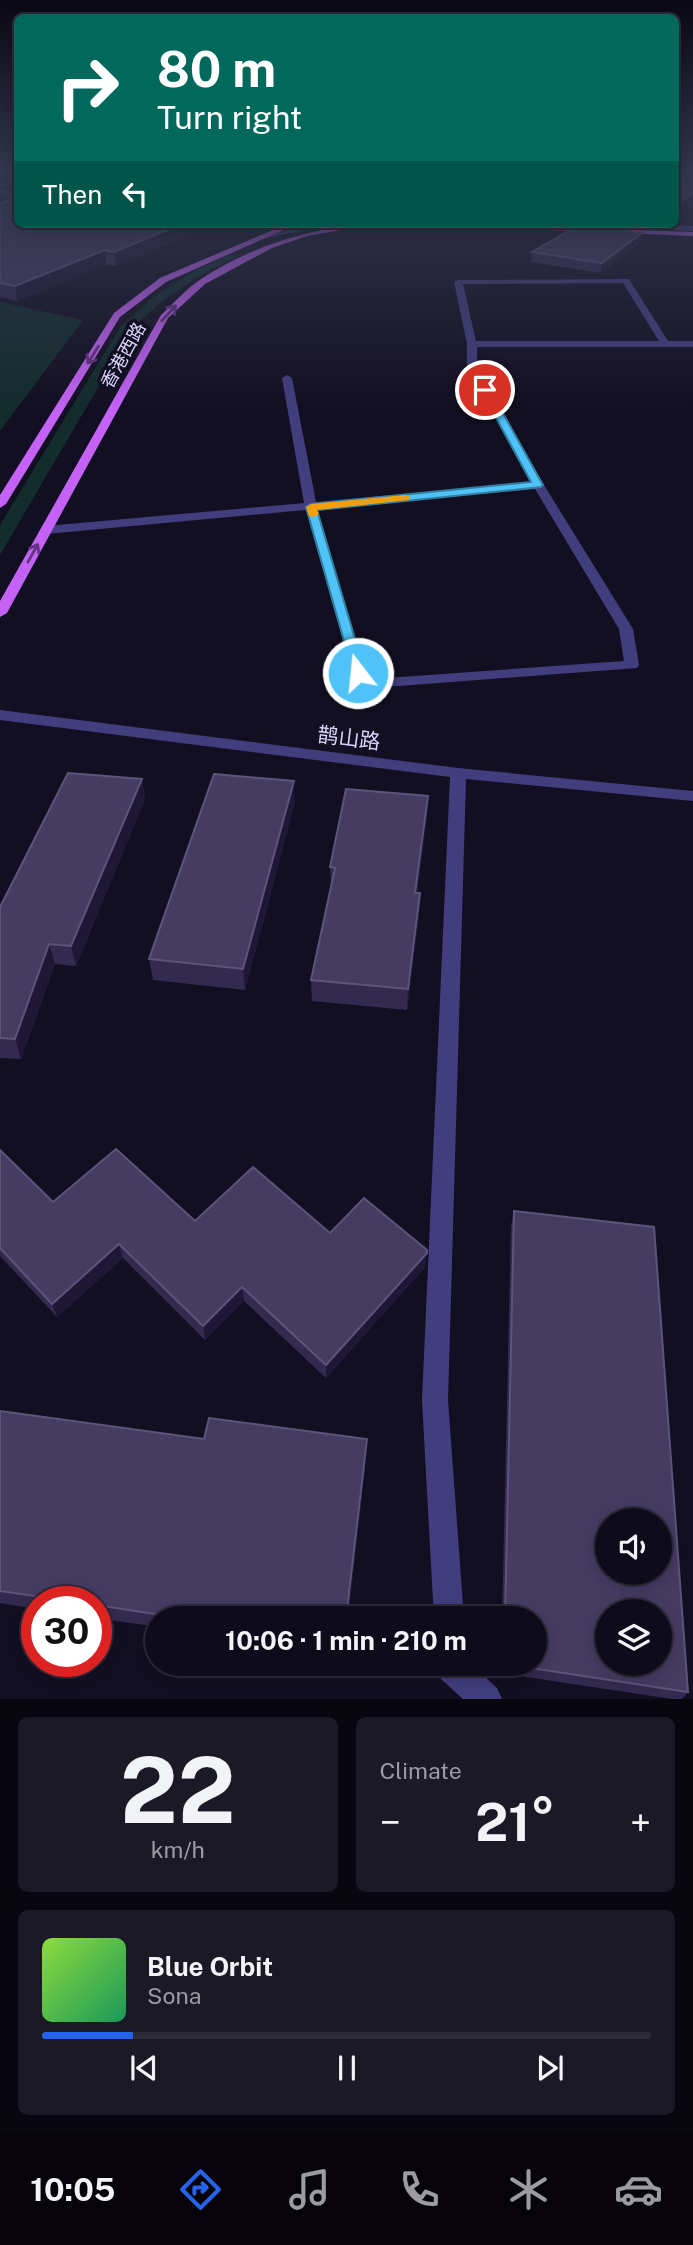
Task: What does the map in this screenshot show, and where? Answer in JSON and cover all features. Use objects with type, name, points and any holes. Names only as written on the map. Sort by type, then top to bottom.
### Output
[{"type":"main road","name":"香港西路","points":[[0,504],[117,315],[163,280],[230,251]]},
{"type":"main road","name":"香港西路","points":[[0,613],[163,317],[202,282],[259,251]]},
{"type":"street","points":[[287,378],[311,507],[358,673],[386,683],[632,665],[626,629],[538,485],[472,367],[472,344],[458,282],[626,281],[665,343]]},
{"type":"street","points":[[472,344],[693,344]]},
{"type":"street","points":[[46,530],[538,485]]},
{"type":"street","name":"鹊山路","points":[[0,715],[458,773],[693,796]]},
{"type":"street","points":[[448,1606],[435,1400],[458,773]]},
{"type":"street","points":[[461,1676],[486,1699]]},
{"type":"green space","points":[[228,255],[238,256],[183,287],[134,326],[0,555],[0,525],[121,326],[155,296],[194,271]]},
{"type":"green space","points":[[0,302],[83,320],[0,431]]},
{"type":"building","points":[[0,251],[102,251],[15,286],[0,283]]},
{"type":"building","points":[[533,251],[618,251],[602,263]]},
{"type":"building","points":[[68,773],[142,779],[71,946],[49,944],[15,1039],[0,1038],[0,907]]},
{"type":"building","points":[[214,774],[294,781],[243,969],[149,959]]},
{"type":"building","points":[[346,789],[428,796],[415,893],[420,893],[408,989],[311,980],[335,868],[330,867]]},
{"type":"building","points":[[116,1149],[195,1221],[253,1167],[330,1233],[364,1198],[427,1250],[427,1253],[326,1365],[242,1287],[203,1326],[119,1244],[52,1304],[0,1248],[0,1150],[53,1202]]},
{"type":"building","points":[[514,1211],[654,1227],[688,1692],[547,1670],[547,1606],[505,1606]]},
{"type":"building","points":[[0,1411],[204,1439],[209,1418],[367,1439],[348,1606],[145,1606],[145,1613],[112,1607],[112,1586],[21,1586],[21,1594],[0,1591]]},
{"type":"slow traffic","points":[[313,514],[311,507],[405,498]]},
{"type":"route","points":[[358,673],[311,507],[538,485],[485,390]]}]
